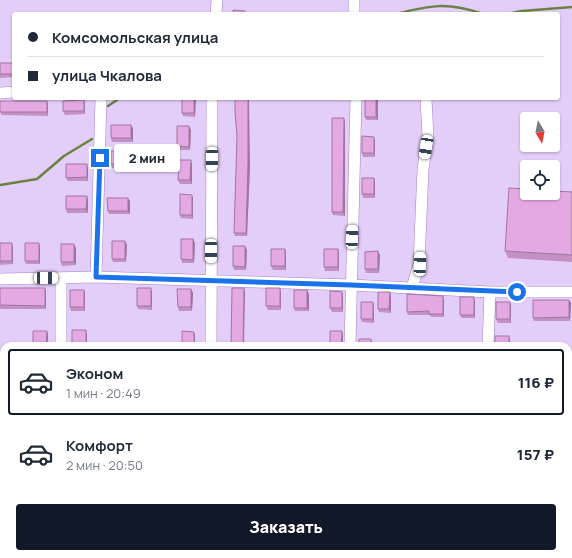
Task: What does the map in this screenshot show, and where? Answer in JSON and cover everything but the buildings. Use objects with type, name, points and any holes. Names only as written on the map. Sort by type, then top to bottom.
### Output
[{"type":"street","points":[[216,12],[217,0]]},
{"type":"street","points":[[354,0],[354,12]]},
{"type":"street","points":[[0,93],[12,92]]},
{"type":"street","points":[[96,277],[102,100]]},
{"type":"street","points":[[211,342],[212,100]]},
{"type":"street","points":[[350,342],[356,100]]},
{"type":"street","points":[[412,288],[420,264],[423,169],[428,136],[426,100]]},
{"type":"street","points":[[0,278],[96,277],[351,285],[490,292],[572,292]]},
{"type":"street","points":[[60,342],[61,278]]},
{"type":"street","points":[[488,342],[490,292]]},
{"type":"waterway","points":[[405,12],[440,6],[449,6],[477,12]]},
{"type":"waterway","points":[[517,12],[572,7]]},
{"type":"waterway","points":[[108,106],[117,100]]},
{"type":"waterway","points":[[0,185],[37,179],[64,156],[92,139]]},
{"type":"route","points":[[100,158],[96,277],[517,292]]}]
